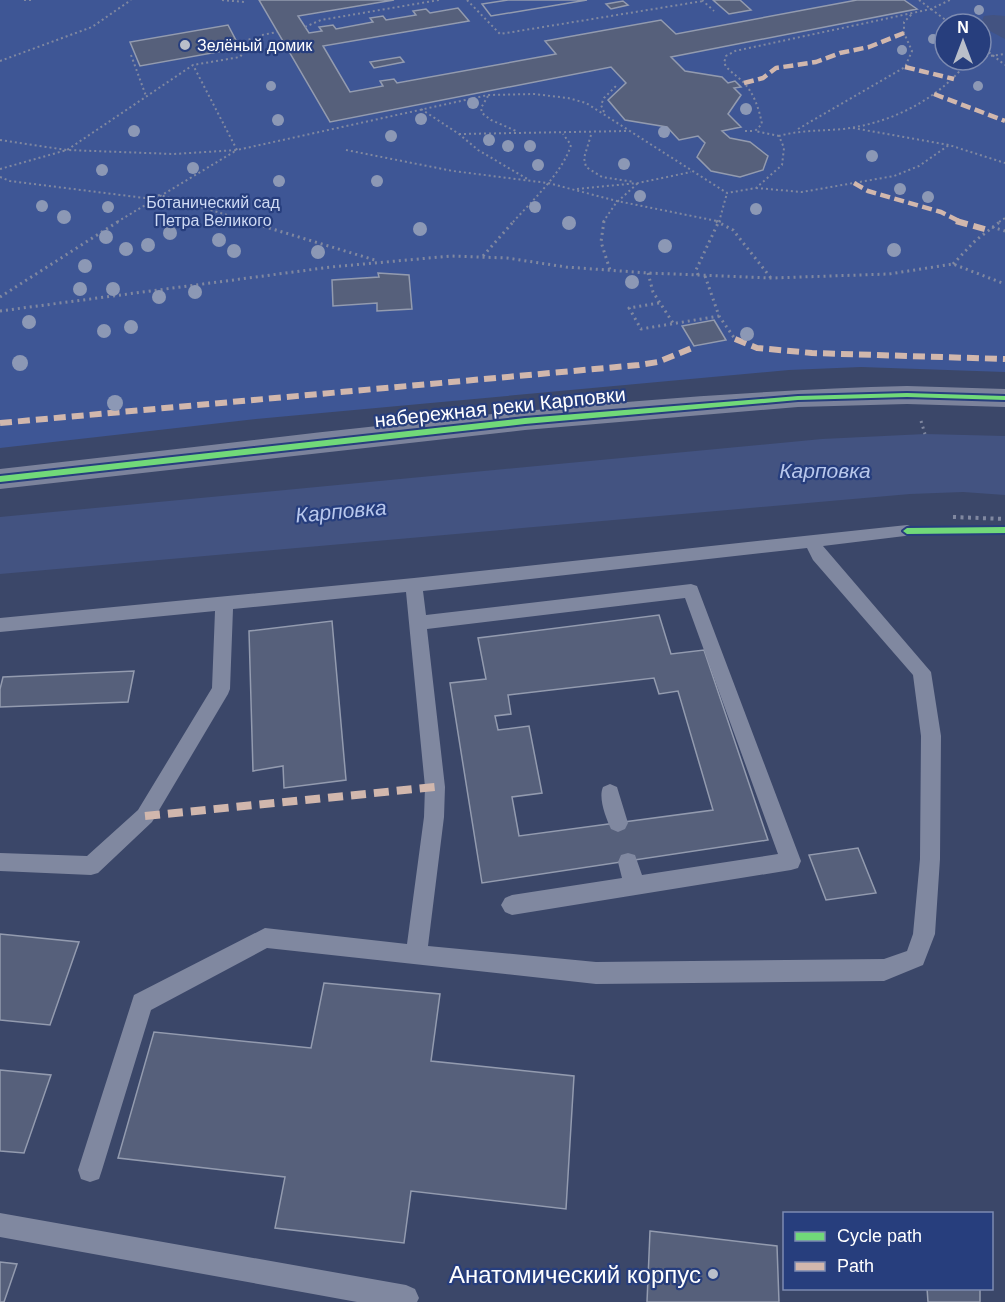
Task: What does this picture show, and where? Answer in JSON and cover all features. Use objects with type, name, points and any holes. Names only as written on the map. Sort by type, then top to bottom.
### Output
[{"type":"street","name":"набережная реки Карповки","points":[[0,479],[525,421],[786,399],[896,395],[1005,398]]},
{"type":"lane","points":[[0,625],[414,585],[907,531]]},
{"type":"lane","points":[[90,1170],[142,1003],[265,938],[596,973],[884,970],[915,958],[924,934],[930,859],[931,736],[922,672],[819,556],[812,541]]},
{"type":"lane","points":[[414,585],[435,787],[434,817],[416,955]]},
{"type":"lane","points":[[419,623],[691,591],[791,861],[512,905]]},
{"type":"lane","points":[[0,862],[91,866],[145,816],[221,689],[224,603]]},
{"type":"lane","points":[[610,793],[618,823]]},
{"type":"lane","points":[[628,862],[634,885]]},
{"type":"lane","points":[[0,1225],[406,1298]]},
{"type":"path","points":[[24,0],[32,0]]},
{"type":"path","points":[[0,61],[92,27],[130,0]]},
{"type":"path","points":[[222,0],[244,2]]},
{"type":"path","points":[[305,27],[321,20],[439,0]]},
{"type":"path","points":[[467,0],[500,34],[702,0],[714,11]]},
{"type":"path","points":[[919,0],[935,12]]},
{"type":"path","points":[[756,131],[762,124],[758,104],[744,83],[727,69],[724,63],[726,56],[735,51],[931,9],[950,0]]},
{"type":"path","points":[[746,131],[780,136],[796,131],[905,67],[912,51],[904,33],[904,22],[913,13]]},
{"type":"path","points":[[262,35],[277,32]]},
{"type":"path","points":[[0,169],[67,150],[193,65],[240,57],[251,43],[249,38]]},
{"type":"path","points":[[993,55],[1005,54]]},
{"type":"path","points":[[131,55],[146,97]]},
{"type":"path","points":[[993,55],[1005,65]]},
{"type":"path","points":[[193,65],[237,150]]},
{"type":"path","points":[[796,131],[849,128],[891,116],[917,104],[954,79],[960,72]]},
{"type":"path","points":[[738,84],[744,83]]},
{"type":"path","points":[[605,113],[601,105],[604,98],[617,85]]},
{"type":"path","points":[[0,140],[67,150],[174,154],[237,150],[420,108],[488,95],[534,94],[586,103],[727,193],[756,188],[802,192],[894,176],[919,166],[949,145]]},
{"type":"path","points":[[488,95],[482,113],[491,120],[520,132]]},
{"type":"path","points":[[420,108],[459,134],[478,150],[531,182]]},
{"type":"path","points":[[849,128],[949,145],[1005,163]]},
{"type":"path","points":[[459,134],[520,132],[591,135],[628,131]]},
{"type":"path","points":[[483,256],[548,183],[571,148],[569,140],[563,134]]},
{"type":"path","points":[[591,135],[584,158],[586,167],[602,177],[638,183]]},
{"type":"path","points":[[756,188],[782,165],[784,148],[780,136]]},
{"type":"path","points":[[0,297],[160,195],[237,150]]},
{"type":"path","points":[[346,150],[431,167],[548,183],[617,201],[721,222],[733,230],[771,278]]},
{"type":"path","points":[[575,189],[638,183],[692,172]]},
{"type":"path","points":[[0,177],[10,181],[145,198],[160,195],[381,262]]},
{"type":"path","points":[[610,270],[603,255],[600,231],[617,201],[638,183]]},
{"type":"path","points":[[698,275],[696,270],[707,252],[716,226],[721,222],[727,193]]},
{"type":"path","points":[[953,264],[976,240],[1005,218]]},
{"type":"path","points":[[992,227],[1005,231]]},
{"type":"path","points":[[0,311],[381,262],[451,256],[483,256],[648,273],[771,278],[889,274],[953,264],[1005,284]]},
{"type":"path","points":[[648,273],[652,292],[673,323]]},
{"type":"path","points":[[705,276],[719,316],[735,339]]},
{"type":"path","points":[[659,303],[629,308],[641,329],[719,316]]},
{"type":"path","points":[[921,420],[926,434]]},
{"type":"path","points":[[953,517],[1005,519]]},
{"type":"green space","name":"Ботанический сад Петра Великого","points":[[0,0],[1005,0],[1005,372],[861,367],[789,370],[256,419],[0,448]]},
{"type":"water","points":[[993,15],[1005,16],[1005,39],[993,33]]},
{"type":"water","name":"Карповка","points":[[925,434],[1005,436],[1005,495],[963,492],[910,494],[0,574],[0,517],[822,439]]},
{"type":"building","points":[[259,0],[394,0],[298,16],[309,33],[322,31],[319,27],[333,25],[336,29],[373,22],[370,18],[383,16],[386,20],[416,15],[413,11],[426,9],[430,13],[458,8],[469,21],[323,46],[350,92],[383,86],[380,81],[394,79],[397,83],[556,54],[545,41],[661,20],[676,34],[857,0],[904,0],[917,9],[671,57],[685,71],[722,77],[728,83],[735,81],[741,87],[734,88],[741,95],[728,114],[741,127],[722,131],[730,138],[750,142],[768,156],[763,170],[740,177],[711,171],[697,157],[705,143],[698,136],[679,140],[667,127],[625,120],[608,100],[626,83],[611,67],[330,122]]},
{"type":"building","points":[[508,0],[587,0],[491,16],[482,4]]},
{"type":"building","points":[[508,0],[587,0],[491,16],[482,4]]},
{"type":"building","points":[[713,0],[740,0],[751,10],[729,14]]},
{"type":"building","points":[[623,1],[628,5],[611,9],[606,4]]},
{"type":"building","name":"Зелёный домик","points":[[228,25],[240,48],[140,66],[130,42]]},
{"type":"building","points":[[400,57],[404,62],[374,68],[370,62]]},
{"type":"building","points":[[378,273],[409,275],[412,309],[377,311],[377,303],[333,306],[332,280],[379,277]]},
{"type":"building","points":[[714,320],[726,340],[694,346],[682,326]]},
{"type":"building","points":[[659,615],[671,654],[704,650],[768,840],[482,883],[450,683],[486,679],[478,638]],"holes":[[[654,678],[659,694],[678,691],[713,810],[519,836],[512,797],[542,793],[529,726],[498,730],[495,716],[511,714],[508,695]]]},
{"type":"building","points":[[332,621],[346,780],[284,788],[283,766],[253,771],[249,631]]},
{"type":"building","points":[[134,671],[128,702],[0,707],[3,677]]},
{"type":"building","points":[[858,848],[876,893],[826,900],[809,855]]},
{"type":"building","points":[[0,934],[79,942],[50,1025],[0,1020]]},
{"type":"building","points":[[324,983],[440,994],[431,1061],[574,1076],[566,1209],[411,1191],[404,1243],[275,1228],[285,1177],[118,1158],[154,1032],[311,1048]]},
{"type":"building","points":[[0,1070],[51,1075],[24,1153],[0,1151]]},
{"type":"building","name":"Анатомический корпус","points":[[650,1231],[777,1246],[779,1302],[647,1302]]},
{"type":"building","points":[[0,1262],[17,1264],[4,1302],[0,1302]]},
{"type":"building","points":[[927,1290],[980,1290],[980,1302],[928,1302]]},
{"type":"marked path","points":[[744,83],[763,78],[776,68],[816,62],[840,53],[869,47],[904,33]]},
{"type":"marked path","points":[[905,67],[954,79]]},
{"type":"marked path","points":[[934,94],[1005,121]]},
{"type":"marked path","points":[[854,183],[868,191],[941,212],[953,220],[988,230]]},
{"type":"marked path","points":[[735,339],[757,348],[812,353],[1005,359]]},
{"type":"marked path","points":[[0,423],[639,365],[658,362],[692,348]]},
{"type":"marked path","points":[[145,816],[435,787]]},
{"type":"cycle path","points":[[0,479],[525,421],[798,398],[907,395],[1005,398]]},
{"type":"cycle path","points":[[907,531],[1005,530]]},
{"type":"place","name":"Зелёный домик","points":[[185,45]]},
{"type":"place","name":"Анатомический корпус","points":[[713,1274]]}]
